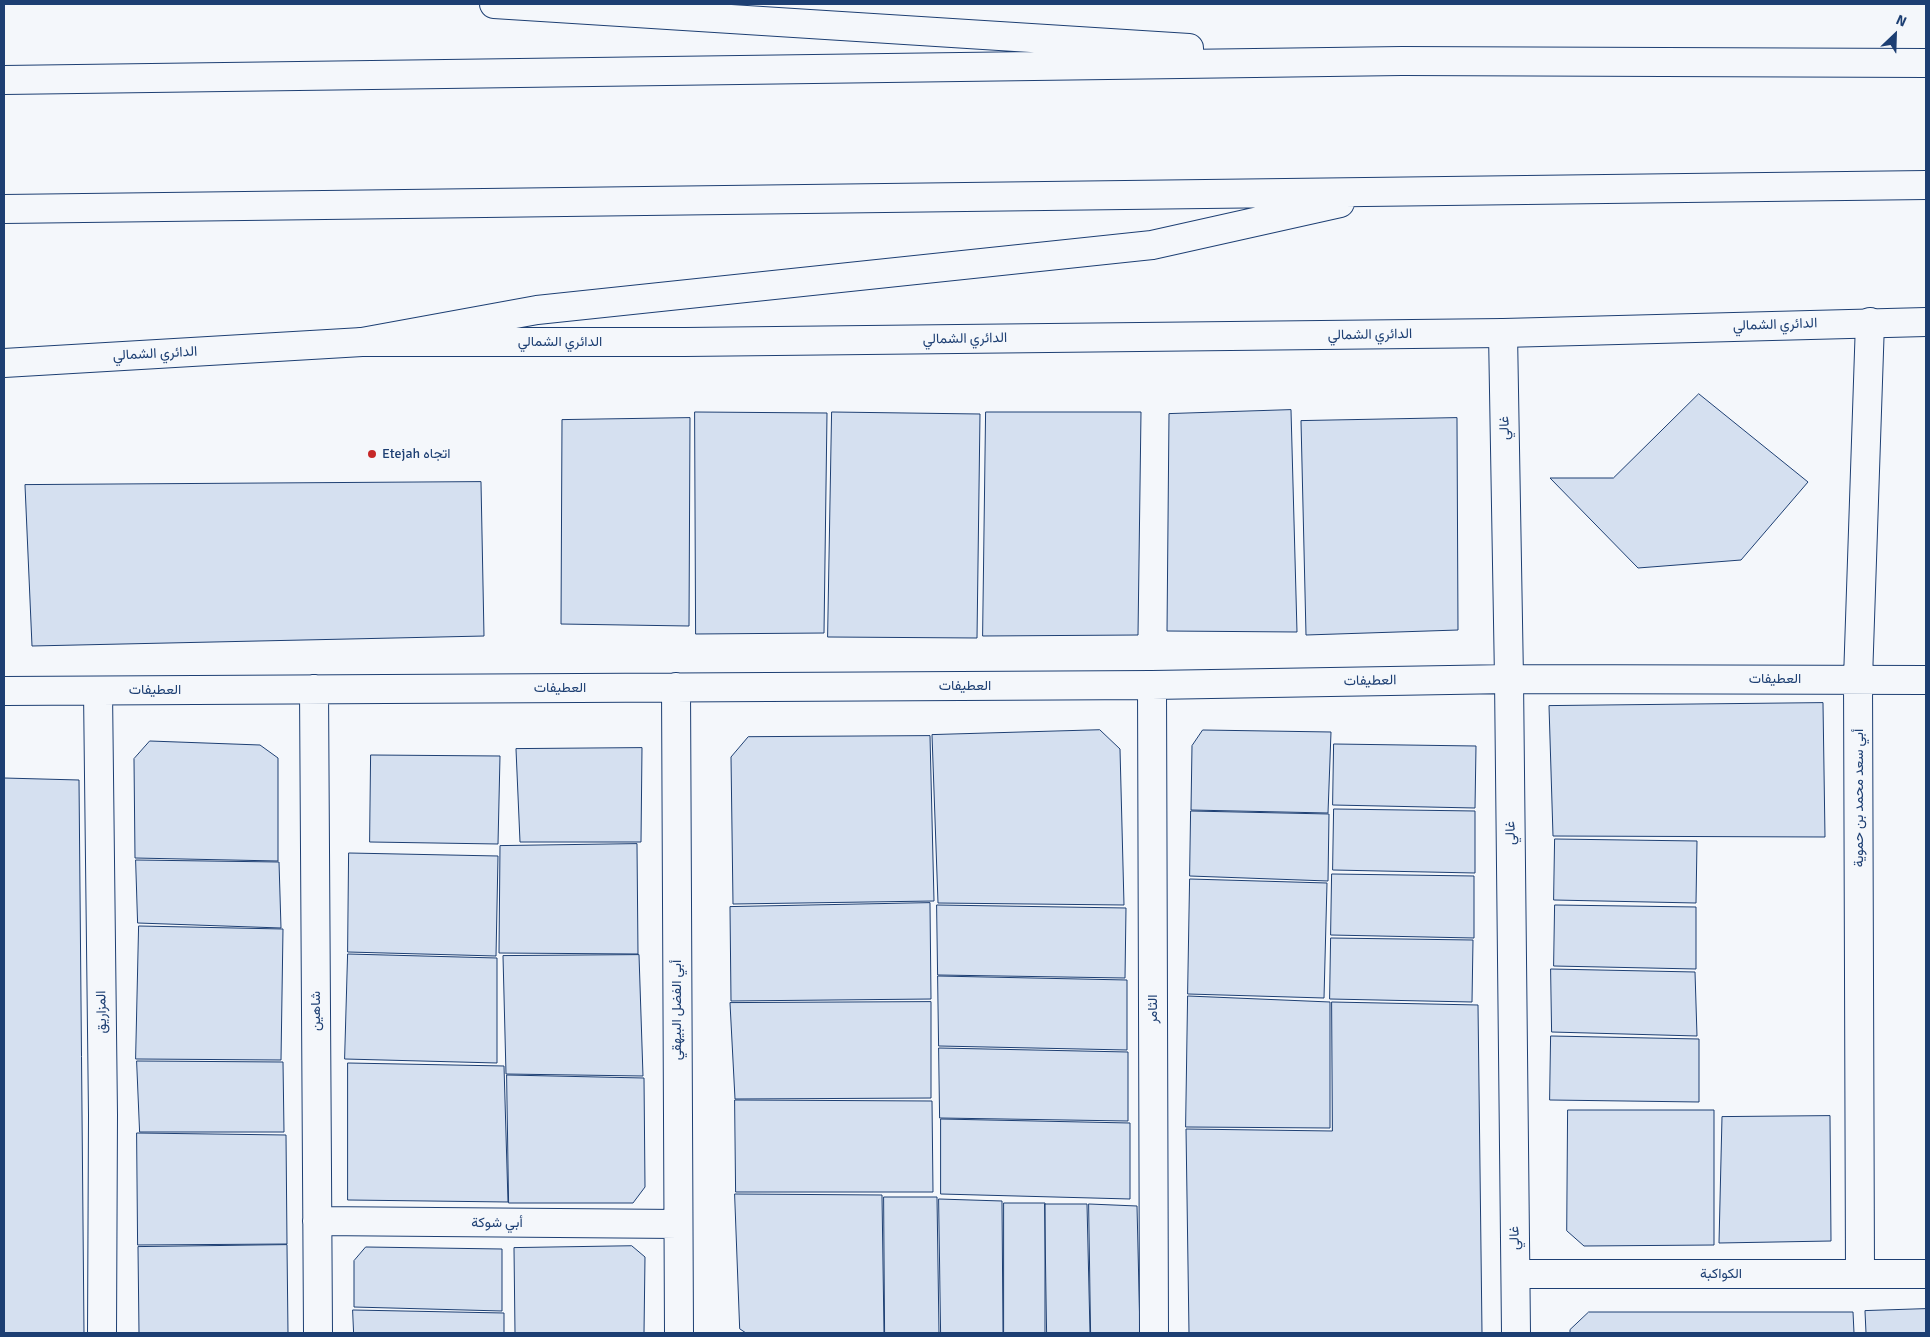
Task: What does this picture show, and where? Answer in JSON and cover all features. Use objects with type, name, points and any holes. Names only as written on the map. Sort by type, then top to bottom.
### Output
[{"type":"main road","points":[[494,4],[1402,61]]},
{"type":"main road","points":[[4,80],[1402,61],[1926,63]]},
{"type":"main road","points":[[4,208],[1926,185]]},
{"type":"main road","points":[[362,342],[538,310],[1152,245],[1393,191]]},
{"type":"main road","name":"أبي سعد محمد بن حموية","points":[[1860,1274],[1858,679],[1870,322]]},
{"type":"main road","name":"الدائري الشمالي","points":[[4,363],[362,342],[685,342],[1503,333],[1926,322]]},
{"type":"main road","name":"غالي","points":[[1503,333],[1509,679],[1516,1333]]},
{"type":"main road","name":"العطيفات","points":[[4,691],[1152,685],[1509,679],[1926,680]]},
{"type":"main road","name":"الثامر","points":[[1152,685],[1154,1333]]},
{"type":"main road","name":"أبي الفضل البيهقي","points":[[676,687],[679,1333]]},
{"type":"main road","name":"شاهين","points":[[314,689],[318,1333]]},
{"type":"main road","name":"المزاريق","points":[[98,691],[103,1114],[102,1333]]},
{"type":"main road","name":"أبي شوكة","points":[[317,1222],[678,1224]]},
{"type":"main road","name":"الكواكبة","points":[[1516,1274],[1926,1274]]},
{"type":"building","points":[[1699,394],[1808,482],[1741,560],[1638,568],[1550,478],[1613,478]]},
{"type":"building","points":[[1291,410],[1297,632],[1167,631],[1169,414]]},
{"type":"building","points":[[695,412],[827,413],[824,633],[696,634]]},
{"type":"building","points":[[832,412],[980,414],[977,638],[828,637]]},
{"type":"building","points":[[986,412],[1141,412],[1138,635],[983,636]]},
{"type":"building","points":[[690,418],[689,626],[561,624],[562,420]]},
{"type":"building","points":[[1457,418],[1458,630],[1306,635],[1301,421]]},
{"type":"building","points":[[481,482],[484,636],[32,646],[25,485]]},
{"type":"building","points":[[1823,703],[1825,837],[1553,836],[1549,706]]},
{"type":"building","points":[[1100,730],[1120,749],[1124,905],[938,903],[932,735]]},
{"type":"building","points":[[1203,730],[1331,732],[1328,813],[1191,810],[1192,746]]},
{"type":"building","points":[[930,736],[934,901],[733,904],[731,757],[748,737]]},
{"type":"building","points":[[150,741],[260,745],[278,758],[278,861],[135,858],[134,759]]},
{"type":"building","points":[[1334,744],[1476,746],[1475,808],[1333,805]]},
{"type":"building","points":[[642,748],[641,842],[520,842],[516,749]]},
{"type":"building","points":[[371,755],[500,756],[498,844],[370,842]]},
{"type":"building","points":[[4,778],[79,780],[84,1333],[4,1333]]},
{"type":"building","points":[[1334,809],[1475,811],[1475,873],[1333,870]]},
{"type":"building","points":[[1191,811],[1329,814],[1328,881],[1190,876]]},
{"type":"building","points":[[1555,839],[1697,841],[1696,903],[1554,900]]},
{"type":"building","points":[[637,844],[638,954],[499,953],[500,846]]},
{"type":"building","points":[[349,853],[498,856],[496,956],[348,952]]},
{"type":"building","points":[[136,860],[279,862],[281,928],[138,923]]},
{"type":"building","points":[[1332,874],[1474,876],[1474,938],[1331,935]]},
{"type":"building","points":[[1190,879],[1327,883],[1324,998],[1188,994]]},
{"type":"building","points":[[930,903],[931,999],[731,1001],[730,907]]},
{"type":"building","points":[[937,905],[1126,908],[1125,978],[938,975]]},
{"type":"building","points":[[1555,905],[1696,907],[1696,969],[1554,966]]},
{"type":"building","points":[[139,926],[283,929],[281,1060],[136,1059]]},
{"type":"building","points":[[1331,938],[1473,940],[1472,1002],[1330,999]]},
{"type":"building","points":[[348,954],[497,958],[497,1063],[345,1059]]},
{"type":"building","points":[[639,955],[643,1076],[506,1074],[503,956]]},
{"type":"building","points":[[1551,969],[1695,972],[1697,1036],[1552,1032]]},
{"type":"building","points":[[938,976],[1127,980],[1127,1050],[939,1046]]},
{"type":"building","points":[[1188,996],[1330,1002],[1330,1128],[1186,1127]]},
{"type":"building","points":[[931,1002],[931,1098],[735,1099],[730,1003]]},
{"type":"building","points":[[1332,1002],[1478,1005],[1482,1333],[1189,1333],[1186,1129],[1332,1131]]},
{"type":"building","points":[[1551,1036],[1699,1039],[1699,1102],[1550,1100]]},
{"type":"building","points":[[939,1048],[1128,1052],[1128,1121],[940,1118]]},
{"type":"building","points":[[137,1061],[283,1062],[284,1132],[140,1132]]},
{"type":"building","points":[[348,1063],[504,1066],[508,1202],[348,1200]]},
{"type":"building","points":[[507,1075],[644,1078],[645,1187],[633,1203],[509,1203]]},
{"type":"building","points":[[735,1100],[932,1101],[933,1192],[736,1192]]},
{"type":"building","points":[[1568,1110],[1714,1110],[1714,1245],[1584,1246],[1567,1231]]},
{"type":"building","points":[[1830,1116],[1831,1241],[1719,1243],[1722,1117]]},
{"type":"building","points":[[941,1119],[1130,1123],[1130,1199],[941,1194]]},
{"type":"building","points":[[137,1133],[286,1135],[287,1244],[138,1245]]},
{"type":"building","points":[[735,1194],[882,1195],[884,1333],[746,1333],[740,1329]]},
{"type":"building","points":[[884,1197],[937,1197],[939,1333],[885,1333]]},
{"type":"building","points":[[939,1199],[1002,1201],[1003,1333],[941,1333]]},
{"type":"building","points":[[1004,1203],[1045,1203],[1045,1333],[1004,1333]]},
{"type":"building","points":[[1045,1204],[1087,1204],[1090,1333],[1047,1333]]},
{"type":"building","points":[[1089,1204],[1137,1206],[1140,1333],[1091,1333]]},
{"type":"building","points":[[287,1245],[288,1333],[139,1333],[138,1247]]},
{"type":"building","points":[[632,1246],[645,1257],[644,1333],[515,1333],[514,1248]]},
{"type":"building","points":[[366,1247],[502,1249],[502,1311],[354,1307],[354,1261]]},
{"type":"building","points":[[1926,1309],[1926,1333],[1866,1333],[1865,1311]]},
{"type":"building","points":[[353,1310],[504,1313],[504,1333],[354,1333]]},
{"type":"building","points":[[1589,1312],[1853,1312],[1854,1333],[1570,1333],[1570,1330]]},
{"type":"place","name":"Etejah اتجاه","points":[[372,454]]}]
